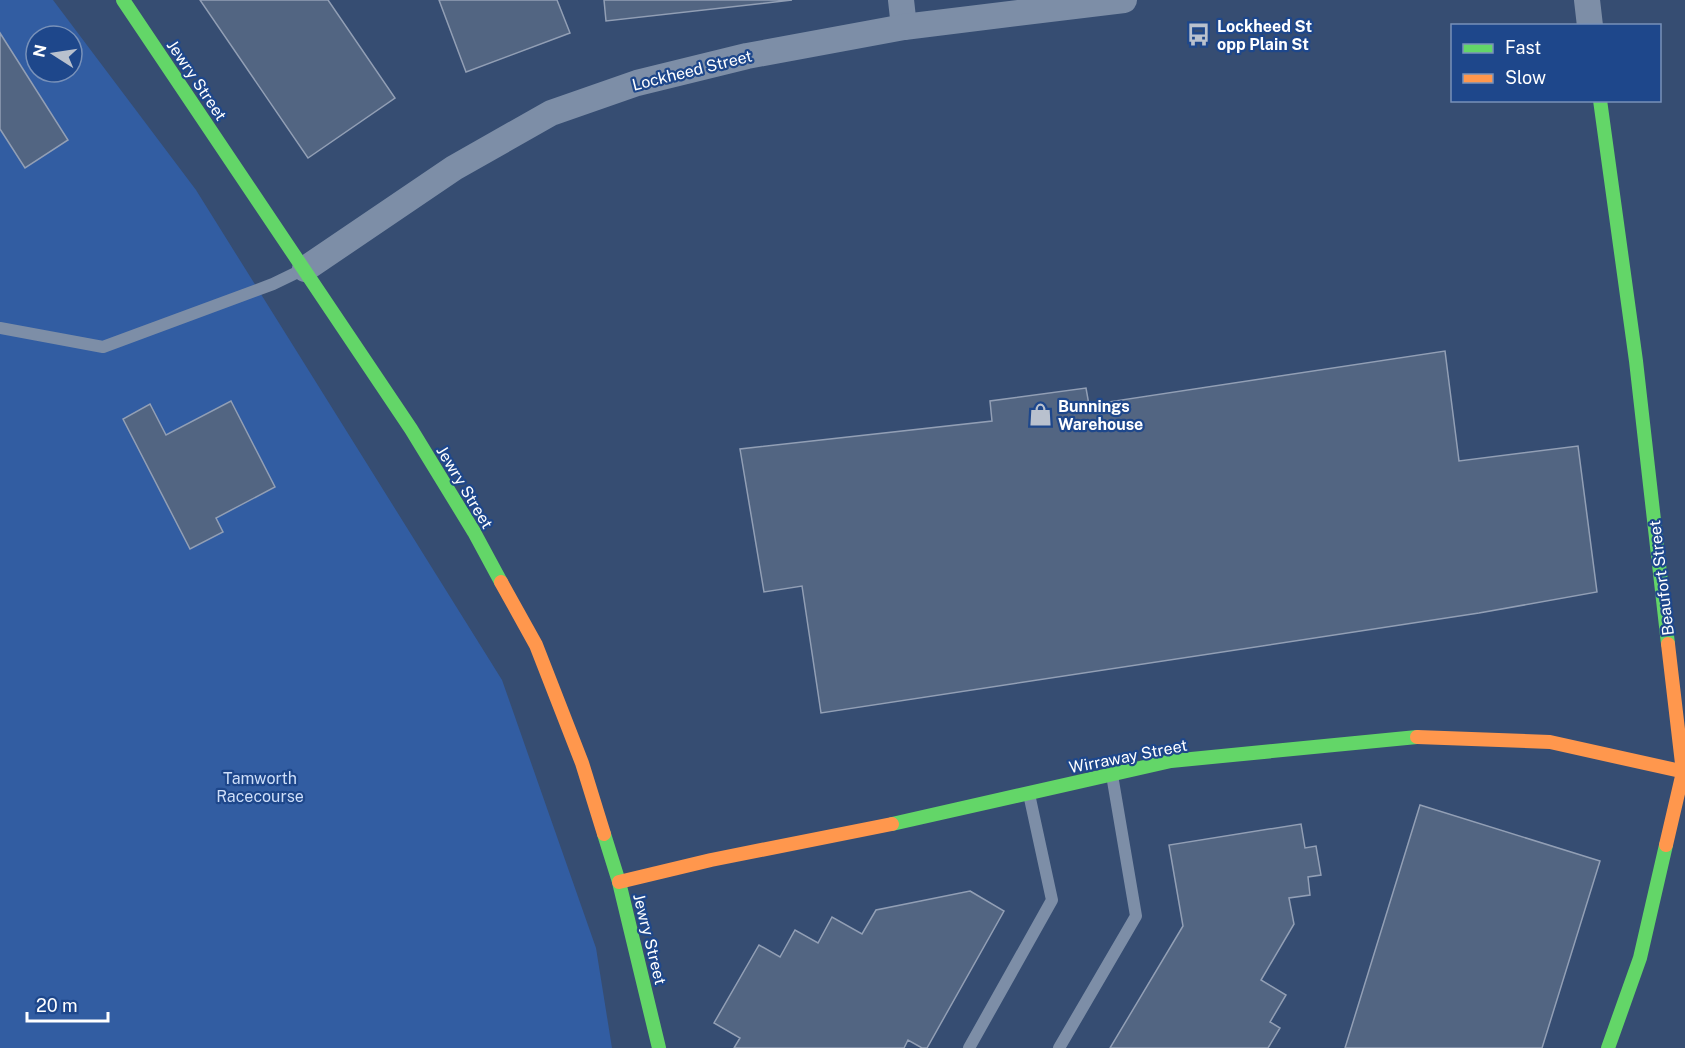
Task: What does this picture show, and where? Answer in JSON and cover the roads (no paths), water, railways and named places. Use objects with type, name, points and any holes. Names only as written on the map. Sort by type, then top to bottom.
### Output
[{"type":"street","name":"Jewry Street","points":[[123,0],[305,268],[416,438],[474,532],[536,645],[582,763],[619,882],[660,1048]]},
{"type":"street","points":[[901,0],[904,27]]},
{"type":"street","name":"Lockheed Street","points":[[305,268],[454,168],[551,113],[648,80],[747,56],[904,27],[1124,0]]},
{"type":"street","points":[[1587,0],[1590,24]]},
{"type":"street","name":"Beaufort Street","points":[[1600,102],[1636,360],[1684,772],[1640,958],[1608,1048]]},
{"type":"street","name":"Wirraway Street","points":[[619,882],[711,860],[955,811],[1171,761],[1426,736],[1550,742],[1684,772]]},
{"type":"lane","points":[[0,328],[103,347],[273,284],[305,268]]},
{"type":"lane","points":[[1059,1048],[1136,916],[1112,774]]},
{"type":"lane","points":[[969,1048],[1052,900],[1029,793]]},
{"type":"place","name":"Lockheed St opp Plain St","points":[[1199,35]]},
{"type":"place","name":"Bunnings Warehouse","points":[[1040,415]]},
{"type":"park label","name":"Tamworth Racecourse","points":[[260,787]]}]
